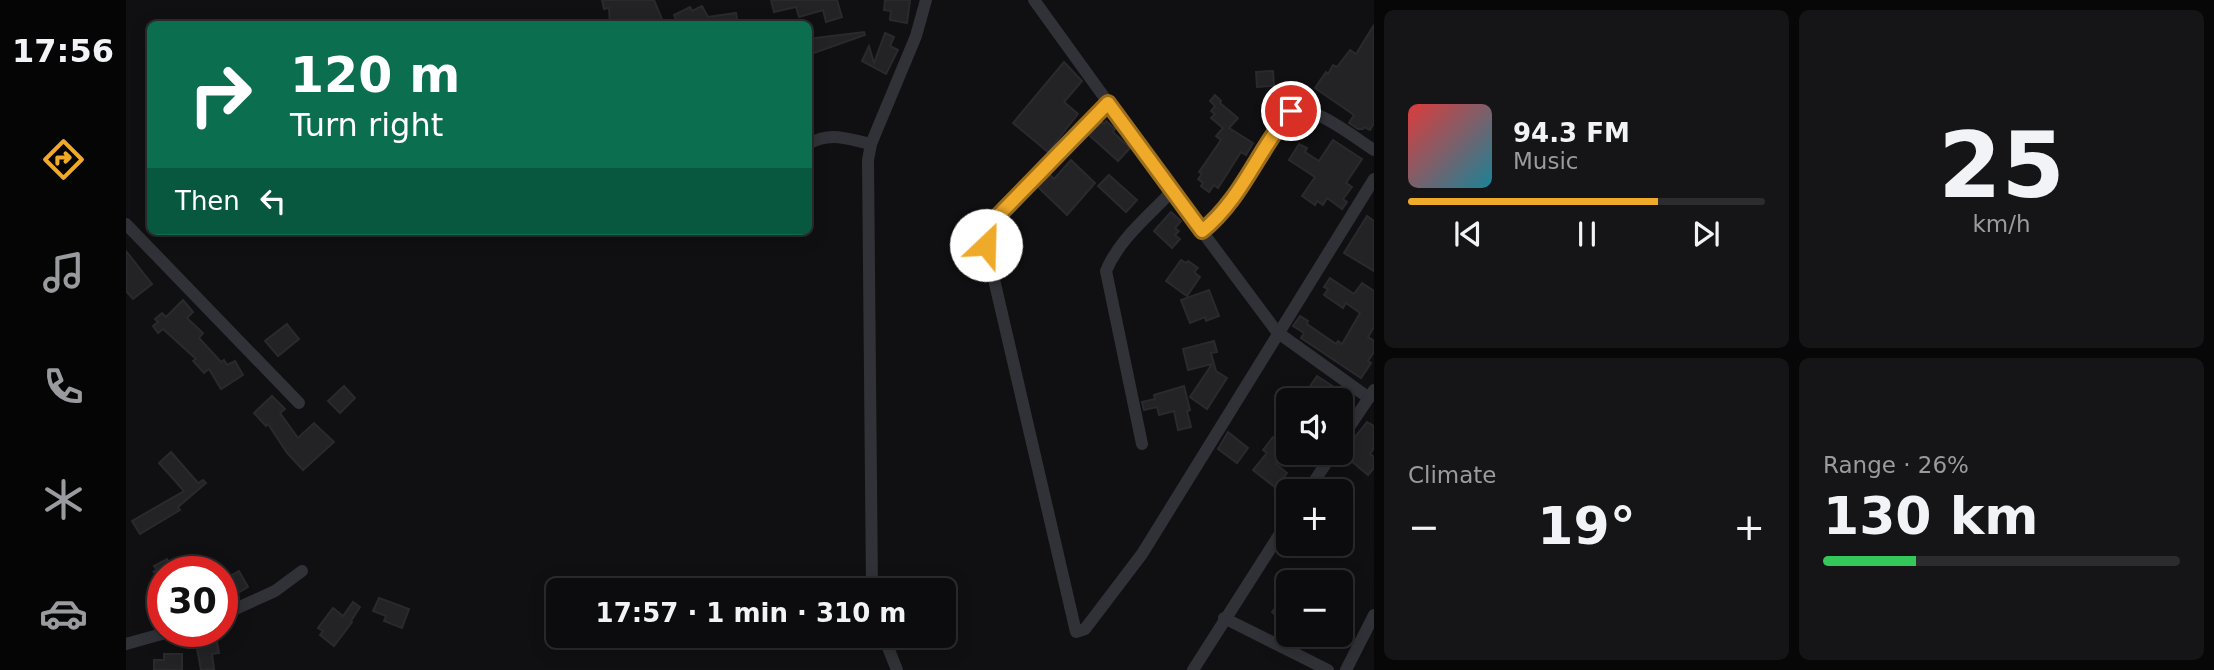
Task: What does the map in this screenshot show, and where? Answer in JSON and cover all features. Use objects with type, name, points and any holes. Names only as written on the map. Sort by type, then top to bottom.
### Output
[{"type":"street","points":[[872,578],[868,160],[871,144],[916,36],[926,0]]},
{"type":"street","points":[[1034,0],[1277,332],[1371,394],[1353,421]]},
{"type":"street","points":[[1108,103],[991,223],[986,245],[1076,632],[1084,629],[1142,554],[1374,179]]},
{"type":"street","points":[[1202,231],[1225,211],[1235,198],[1262,151],[1291,111],[1305,109],[1318,115],[1374,150]]},
{"type":"street","points":[[812,142],[831,135],[871,144]]},
{"type":"street","points":[[1142,444],[1106,271],[1128,237],[1172,191]]},
{"type":"street","points":[[126,224],[299,403]]},
{"type":"street","points":[[1193,670],[1276,539]]},
{"type":"street","points":[[238,608],[275,591],[302,571]]},
{"type":"street","points":[[1346,670],[1374,615]]},
{"type":"street","points":[[1224,618],[1328,670]]},
{"type":"street","points":[[126,644],[147,638]]},
{"type":"street","points":[[888,648],[897,670]]},
{"type":"building","points":[[602,0],[654,0],[663,21],[610,21],[609,8],[604,9]]},
{"type":"building","points":[[771,0],[837,0],[842,17],[826,22],[823,10],[799,17],[796,7],[774,12]]},
{"type":"building","points":[[885,0],[910,0],[907,23],[890,20],[891,11],[884,10]]},
{"type":"building","points":[[702,6],[708,17],[736,13],[737,21],[677,21],[674,15],[690,7],[692,11]]},
{"type":"building","points":[[1374,25],[1374,123],[1370,130],[1364,127],[1358,129],[1349,123],[1354,115],[1315,88],[1326,72],[1328,74],[1333,65],[1337,67],[1350,50],[1356,54]]},
{"type":"building","points":[[864,32],[865,35],[812,54],[812,38]]},
{"type":"building","points":[[885,33],[894,37],[890,46],[898,50],[886,74],[862,61],[869,46],[874,63]]},
{"type":"building","points":[[1064,62],[1082,81],[1064,102],[1078,114],[1048,152],[1013,123]]},
{"type":"building","points":[[1273,71],[1274,86],[1257,87],[1256,72]]},
{"type":"building","points":[[1215,95],[1220,103],[1238,118],[1229,128],[1253,143],[1246,155],[1241,152],[1218,188],[1214,185],[1209,192],[1201,186],[1203,183],[1198,179],[1202,174],[1199,172],[1221,140],[1216,136],[1223,128],[1211,118],[1215,114],[1211,111],[1215,106],[1210,101]]},
{"type":"building","points":[[1106,121],[1130,148],[1118,161],[1089,135]]},
{"type":"building","points":[[1333,140],[1362,159],[1346,183],[1352,187],[1343,199],[1347,202],[1342,209],[1327,198],[1323,205],[1317,201],[1315,205],[1302,196],[1315,177],[1289,160],[1299,144],[1307,148],[1305,152],[1319,161]]},
{"type":"building","points":[[1071,160],[1095,183],[1067,215],[1038,187],[1050,175],[1054,179]]},
{"type":"building","points":[[1109,175],[1137,200],[1126,212],[1098,186]]},
{"type":"building","points":[[1171,212],[1181,221],[1175,228],[1179,231],[1175,235],[1180,239],[1172,248],[1154,231]]},
{"type":"building","points":[[1367,216],[1374,221],[1374,271],[1344,253]]},
{"type":"building","points":[[126,251],[152,284],[133,299],[126,291]]},
{"type":"building","points":[[1181,260],[1198,268],[1194,272],[1200,277],[1187,296],[1166,281]]},
{"type":"building","points":[[1330,278],[1354,294],[1362,283],[1374,291],[1374,327],[1368,337],[1374,341],[1374,352],[1368,361],[1371,363],[1361,378],[1301,338],[1304,333],[1293,326],[1300,316],[1336,344],[1338,341],[1342,344],[1360,313],[1346,303],[1343,308],[1324,295],[1328,289],[1324,287]]},
{"type":"building","points":[[1209,290],[1219,316],[1206,321],[1205,317],[1190,323],[1181,300]]},
{"type":"building","points":[[183,300],[193,312],[187,318],[203,333],[199,338],[221,362],[224,360],[227,365],[235,361],[243,375],[221,389],[209,369],[204,373],[193,361],[196,359],[163,329],[158,333],[153,326],[158,322],[155,319],[162,313],[166,317]]},
{"type":"building","points":[[287,324],[299,339],[278,356],[265,341]]},
{"type":"building","points":[[1214,341],[1217,352],[1211,353],[1216,371],[1227,378],[1207,409],[1190,397],[1212,364],[1188,370],[1183,349]]},
{"type":"building","points":[[1317,376],[1336,388],[1309,388]]},
{"type":"building","points":[[344,386],[355,398],[340,413],[328,401]]},
{"type":"building","points":[[1184,386],[1191,427],[1178,430],[1174,411],[1159,415],[1157,407],[1144,410],[1142,402],[1155,399],[1154,395]]},
{"type":"building","points":[[272,396],[285,409],[280,413],[298,438],[314,423],[334,442],[303,470],[287,453],[268,424],[266,426],[254,413]]},
{"type":"building","points":[[1367,422],[1374,426],[1374,448],[1370,454],[1374,457],[1374,468],[1368,475],[1353,462],[1353,439]]},
{"type":"building","points":[[1228,432],[1248,448],[1237,463],[1218,449]]},
{"type":"building","points":[[1273,437],[1276,439],[1276,465],[1287,473],[1283,479],[1276,479],[1276,488],[1253,470],[1267,453],[1263,450]]},
{"type":"building","points":[[171,452],[198,483],[203,480],[206,483],[178,507],[180,510],[140,534],[132,521],[184,491],[159,463]]},
{"type":"building","points":[[238,572],[248,587],[238,593]]},
{"type":"building","points":[[379,598],[409,609],[402,628],[384,621],[386,616],[373,611]]},
{"type":"building","points":[[353,602],[360,607],[334,646],[320,635],[323,631],[318,628],[333,608],[343,616]]},
{"type":"building","points":[[197,647],[218,647],[219,653],[212,654],[214,669],[201,670]]},
{"type":"building","points":[[164,654],[182,654],[182,670],[154,670],[154,660],[164,660]]},
{"type":"route","points":[[986,245],[991,223],[1108,103],[1202,231],[1215,221],[1235,198],[1262,151],[1291,111]]}]
